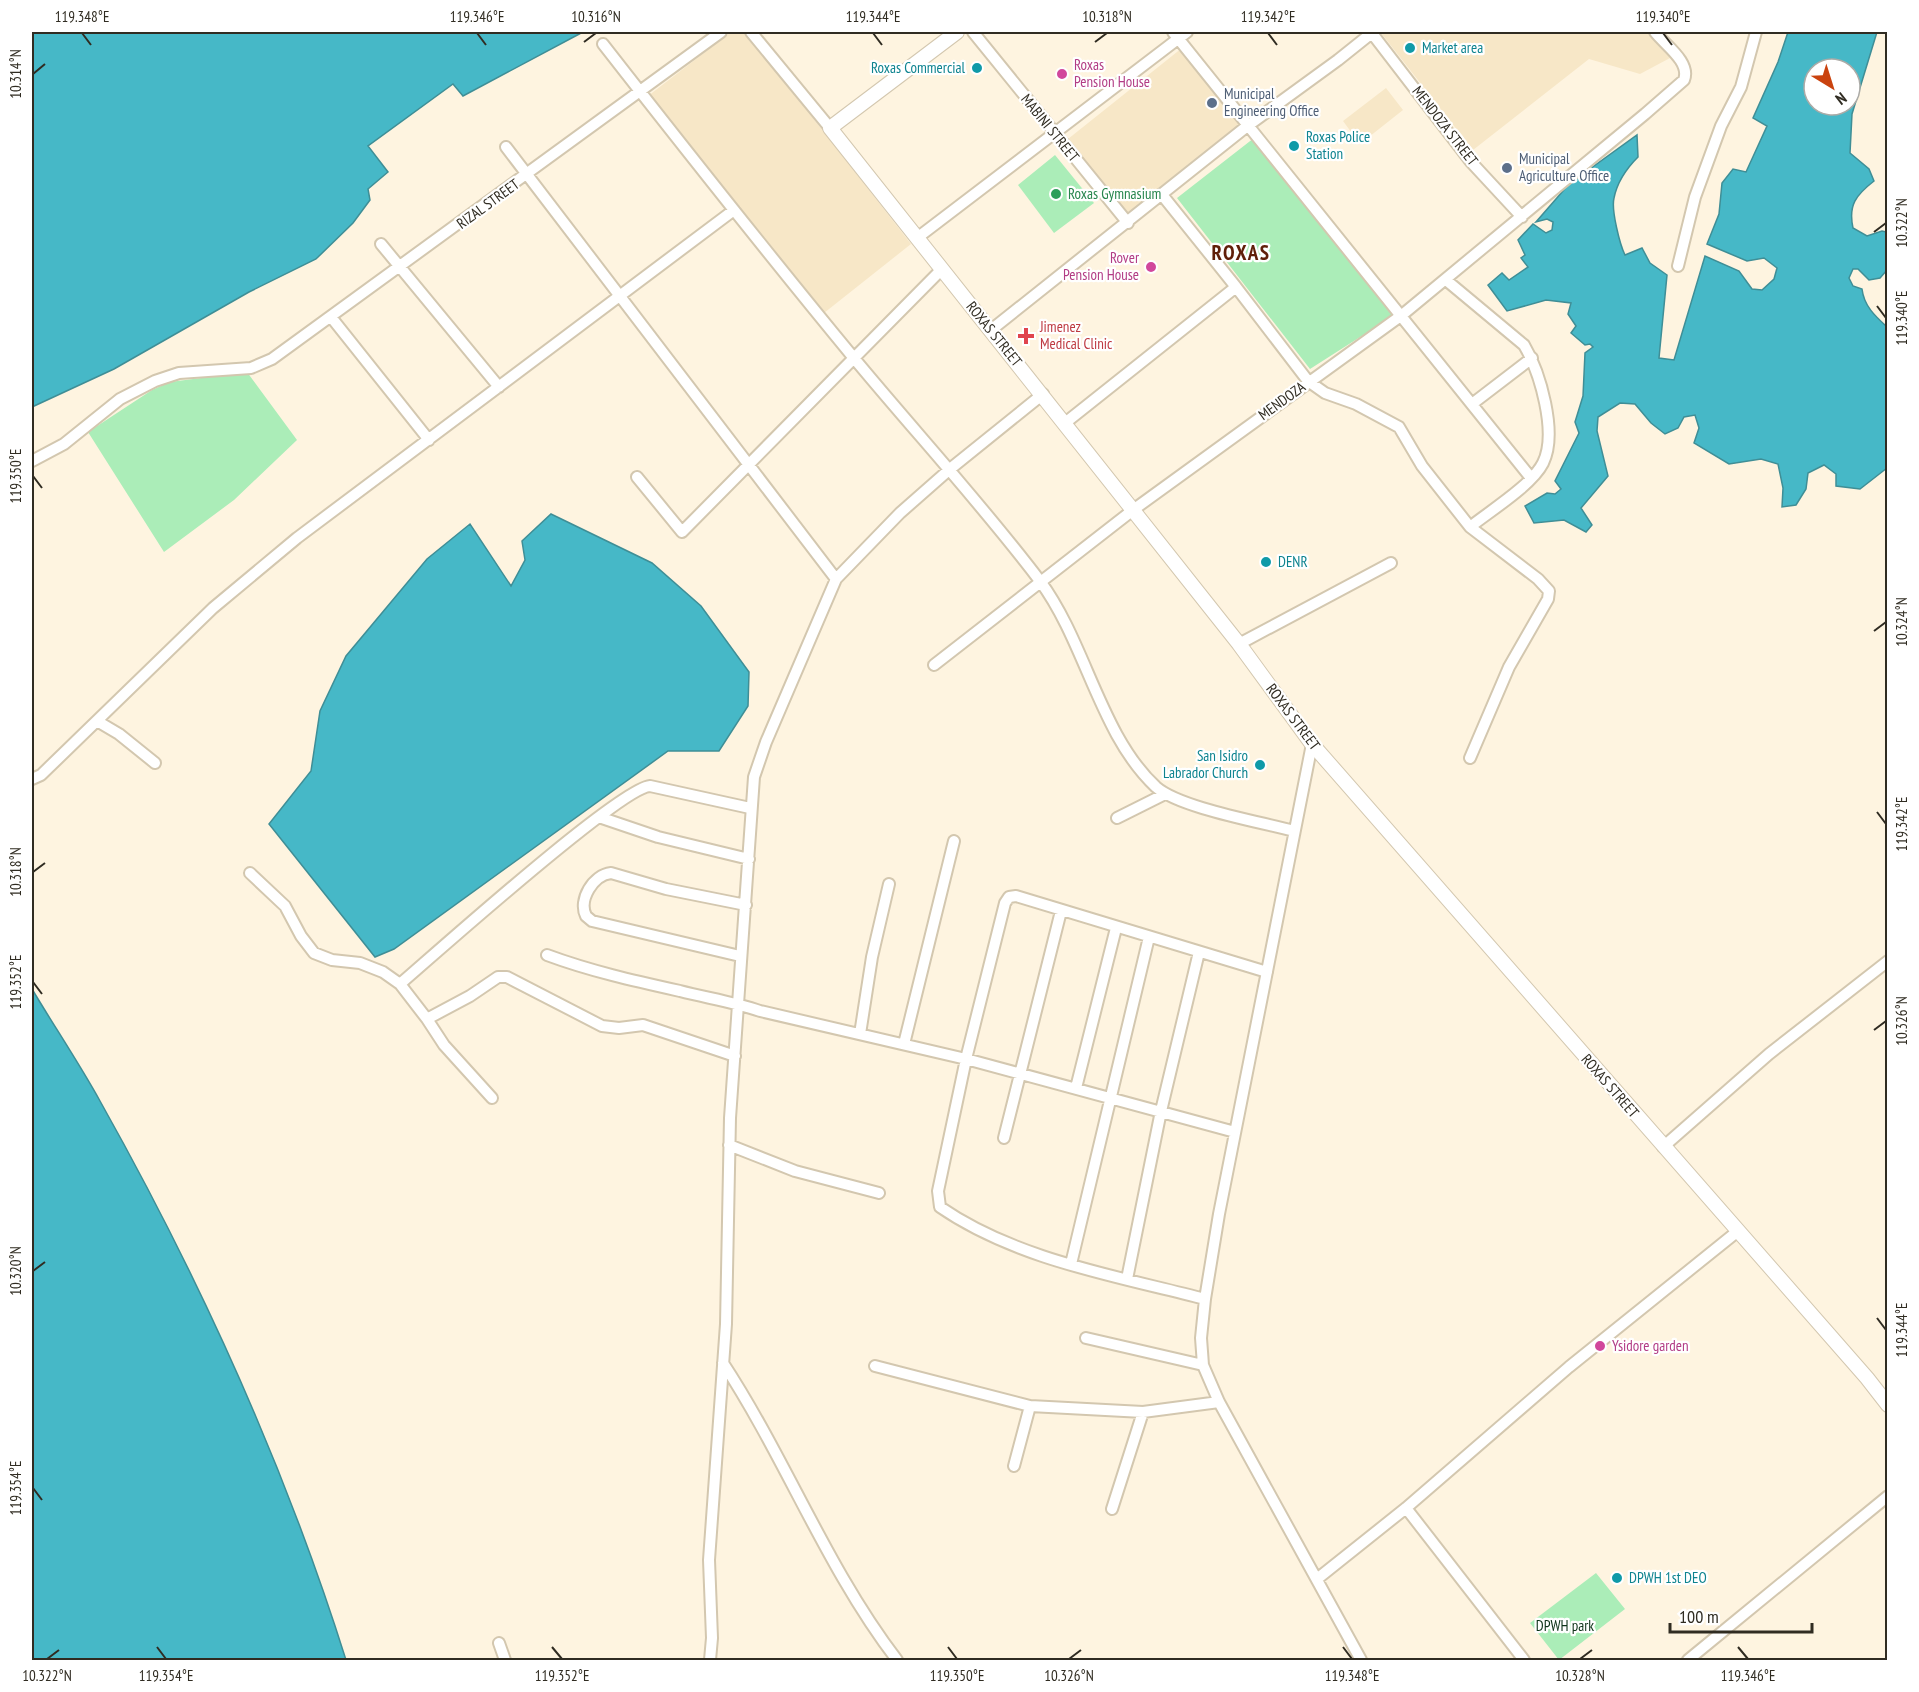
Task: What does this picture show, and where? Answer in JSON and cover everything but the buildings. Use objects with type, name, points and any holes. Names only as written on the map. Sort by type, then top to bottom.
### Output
[{"type":"main road","points":[[830,128],[957,32]]},
{"type":"main road","name":"ROXAS STREET","points":[[830,128],[1239,644],[1312,744],[1887,1405]]},
{"type":"street","name":"RIZAL STREET","points":[[32,461],[64,444],[120,399],[155,381],[179,373],[251,368],[272,359],[721,32]]},
{"type":"street","points":[[752,32],[830,128]]},
{"type":"street","name":"MABINI STREET","points":[[973,32],[1128,223]]},
{"type":"street","points":[[991,330],[1246,128],[1372,32]]},
{"type":"street","name":"MENDOZA STREET","points":[[1372,32],[1471,162],[1522,218]]},
{"type":"street","name":"MENDOZA","points":[[934,665],[1133,510],[1402,315],[1522,218],[1684,80],[1687,73],[1684,64],[1655,32]]},
{"type":"street","points":[[1678,266],[1695,197],[1721,126],[1741,87],[1756,32]]},
{"type":"street","points":[[917,238],[1054,134],[1179,34],[1246,128],[1402,315],[1531,478]]},
{"type":"street","points":[[603,44],[855,359],[950,469],[1041,583],[1065,622],[1111,723],[1135,763],[1165,794],[1198,806],[1294,831]]},
{"type":"street","points":[[506,147],[529,174],[619,297],[836,579]]},
{"type":"street","points":[[1163,196],[1308,381],[1325,393],[1356,404],[1399,427],[1422,466],[1470,527],[1538,579],[1549,591],[1548,599],[1509,667],[1470,758]]},
{"type":"street","points":[[32,779],[40,775],[213,608],[297,538],[734,210]]},
{"type":"street","points":[[381,244],[499,387]]},
{"type":"street","points":[[637,477],[682,532],[942,269]]},
{"type":"street","points":[[1446,280],[1516,336],[1532,358],[1545,405],[1547,432],[1543,464],[1531,478],[1470,527]]},
{"type":"street","points":[[1065,423],[1236,287]]},
{"type":"street","points":[[331,317],[429,440]]},
{"type":"street","points":[[1472,404],[1532,358]]},
{"type":"street","points":[[710,1660],[712,1638],[709,1560],[723,1363],[729,1145],[736,1003],[746,905],[750,808],[754,777],[766,742],[836,579],[900,513],[950,469],[1043,394]]},
{"type":"street","points":[[1239,644],[1391,563]]},
{"type":"street","points":[[97,721],[119,734],[155,763]]},
{"type":"street","points":[[1312,744],[1235,1132],[1205,1299],[1201,1338],[1203,1365],[1219,1402],[1361,1660]]},
{"type":"street","points":[[400,984],[633,792],[650,786],[750,808]]},
{"type":"street","points":[[1117,818],[1165,794]]},
{"type":"street","points":[[599,818],[658,837],[749,859]]},
{"type":"street","points":[[904,1044],[954,841]]},
{"type":"street","points":[[250,873],[285,906],[300,936],[314,953],[322,958],[360,963],[383,972],[400,984],[449,1052],[492,1098]]},
{"type":"street","points":[[740,956],[592,921],[586,916],[583,906],[592,883],[604,874],[611,873],[666,889],[746,905]]},
{"type":"street","points":[[860,1034],[872,957],[889,884]]},
{"type":"street","points":[[1205,1299],[1071,1264],[994,1236],[940,1207],[938,1191],[966,1059],[1006,900],[1016,896],[1267,972]]},
{"type":"street","points":[[1004,1138],[1061,911]]},
{"type":"street","points":[[1076,1088],[1116,928]]},
{"type":"street","points":[[1071,1264],[1149,937]]},
{"type":"street","points":[[1127,1279],[1161,1111],[1199,952]]},
{"type":"street","points":[[547,955],[584,968],[1021,1073],[1235,1132]]},
{"type":"street","points":[[1663,1147],[1768,1054],[1887,961]]},
{"type":"street","points":[[427,1019],[501,976],[525,984],[602,1026],[619,1028],[643,1025],[735,1056]]},
{"type":"street","points":[[729,1145],[795,1171],[879,1193]]},
{"type":"street","points":[[1317,1579],[1406,1508],[1569,1367],[1738,1231]]},
{"type":"street","points":[[1086,1338],[1203,1365]]},
{"type":"street","points":[[723,1363],[768,1436],[859,1605],[897,1660]]},
{"type":"street","points":[[875,1366],[1030,1406],[1143,1412],[1219,1402]]},
{"type":"street","points":[[1014,1466],[1030,1406]]},
{"type":"street","points":[[1112,1509],[1143,1412]]},
{"type":"street","points":[[1688,1660],[1887,1496]]},
{"type":"street","points":[[1406,1508],[1524,1660]]},
{"type":"street","points":[[499,1644],[505,1660]]},
{"type":"shaded area","points":[[731,32],[746,32],[911,244],[824,313],[648,96]]},
{"type":"shaded area","points":[[1650,32],[1670,58],[1640,74],[1589,59],[1473,150],[1381,33]]},
{"type":"shaded area","points":[[1182,48],[1245,128],[1132,220],[1068,139]]},
{"type":"shaded area","points":[[1386,88],[1403,110],[1360,144],[1343,121]]},
{"type":"green space","points":[[1254,138],[1393,316],[1310,369],[1177,198]]},
{"type":"green space","name":"Roxas Gymnasium","points":[[1055,155],[1094,203],[1054,233],[1018,185]]},
{"type":"green space","points":[[247,372],[297,440],[234,500],[164,552],[88,432],[152,390],[170,382]]},
{"type":"green space","name":"DPWH park","points":[[1596,1573],[1625,1609],[1559,1660],[1530,1623]]},
{"type":"water","points":[[32,32],[583,32],[463,96],[453,84],[368,146],[388,172],[368,189],[370,200],[353,223],[316,259],[249,292],[114,369],[32,407]]},
{"type":"water","points":[[1788,32],[1877,32],[1862,81],[1862,57],[1802,57],[1802,117],[1852,117],[1850,153],[1869,169],[1874,181],[1862,191],[1855,201],[1852,213],[1853,228],[1867,236],[1882,231],[1887,232],[1887,270],[1880,278],[1869,280],[1858,269],[1853,269],[1849,278],[1853,286],[1862,289],[1868,306],[1887,327],[1887,468],[1860,489],[1836,486],[1836,474],[1824,465],[1808,473],[1806,489],[1796,505],[1782,507],[1783,488],[1778,464],[1761,459],[1729,464],[1694,443],[1699,428],[1695,415],[1684,417],[1678,428],[1665,434],[1651,423],[1635,404],[1620,403],[1598,417],[1597,431],[1608,476],[1581,508],[1592,525],[1586,532],[1564,520],[1534,523],[1525,506],[1547,493],[1555,494],[1561,489],[1555,481],[1579,433],[1575,422],[1583,396],[1585,353],[1593,347],[1590,344],[1585,345],[1571,333],[1576,326],[1568,314],[1571,303],[1546,300],[1507,311],[1488,285],[1502,273],[1509,280],[1528,267],[1521,258],[1525,255],[1518,240],[1533,224],[1546,233],[1552,230],[1553,222],[1547,219],[1536,222],[1569,184],[1637,135],[1638,157],[1626,171],[1617,187],[1613,203],[1615,219],[1625,255],[1642,248],[1650,263],[1667,275],[1659,358],[1674,360],[1705,256],[1739,271],[1752,289],[1762,290],[1774,279],[1777,268],[1764,258],[1747,261],[1707,244],[1719,214],[1722,183],[1733,169],[1746,172],[1767,126],[1753,118],[1778,62]]},
{"type":"water","points":[[551,514],[652,563],[701,606],[749,672],[748,706],[719,751],[668,751],[394,949],[375,957],[269,824],[311,771],[320,711],[346,656],[427,559],[470,524],[511,586],[525,560],[522,541]]},
{"type":"water","points":[[32,989],[84,1073],[137,1168],[206,1305],[238,1374],[296,1516],[346,1660],[32,1660]]},
{"type":"place","name":"Market area","points":[[1410,48]]},
{"type":"place","name":"Roxas Commercial","points":[[977,68]]},
{"type":"place","name":"Roxas Pension House","points":[[1062,74]]},
{"type":"place","name":"Municipal Engineering Office","points":[[1212,103]]},
{"type":"place","name":"Roxas Police Station","points":[[1294,146]]},
{"type":"place","name":"Municipal Agriculture Office","points":[[1507,168]]},
{"type":"place","name":"Roxas Gymnasium","points":[[1056,194]]},
{"type":"place","name":"Rover Pension House","points":[[1151,267]]},
{"type":"place","name":"Jimenez Medical Clinic","points":[[1026,336]]},
{"type":"place","name":"DENR","points":[[1266,562]]},
{"type":"place","name":"San Isidro Labrador Church","points":[[1260,765]]},
{"type":"place","name":"Ysidore garden","points":[[1600,1346]]},
{"type":"place","name":"DPWH 1st DEO","points":[[1617,1578]]},
{"type":"district","name":"ROXAS","points":[[1241,253]]}]
